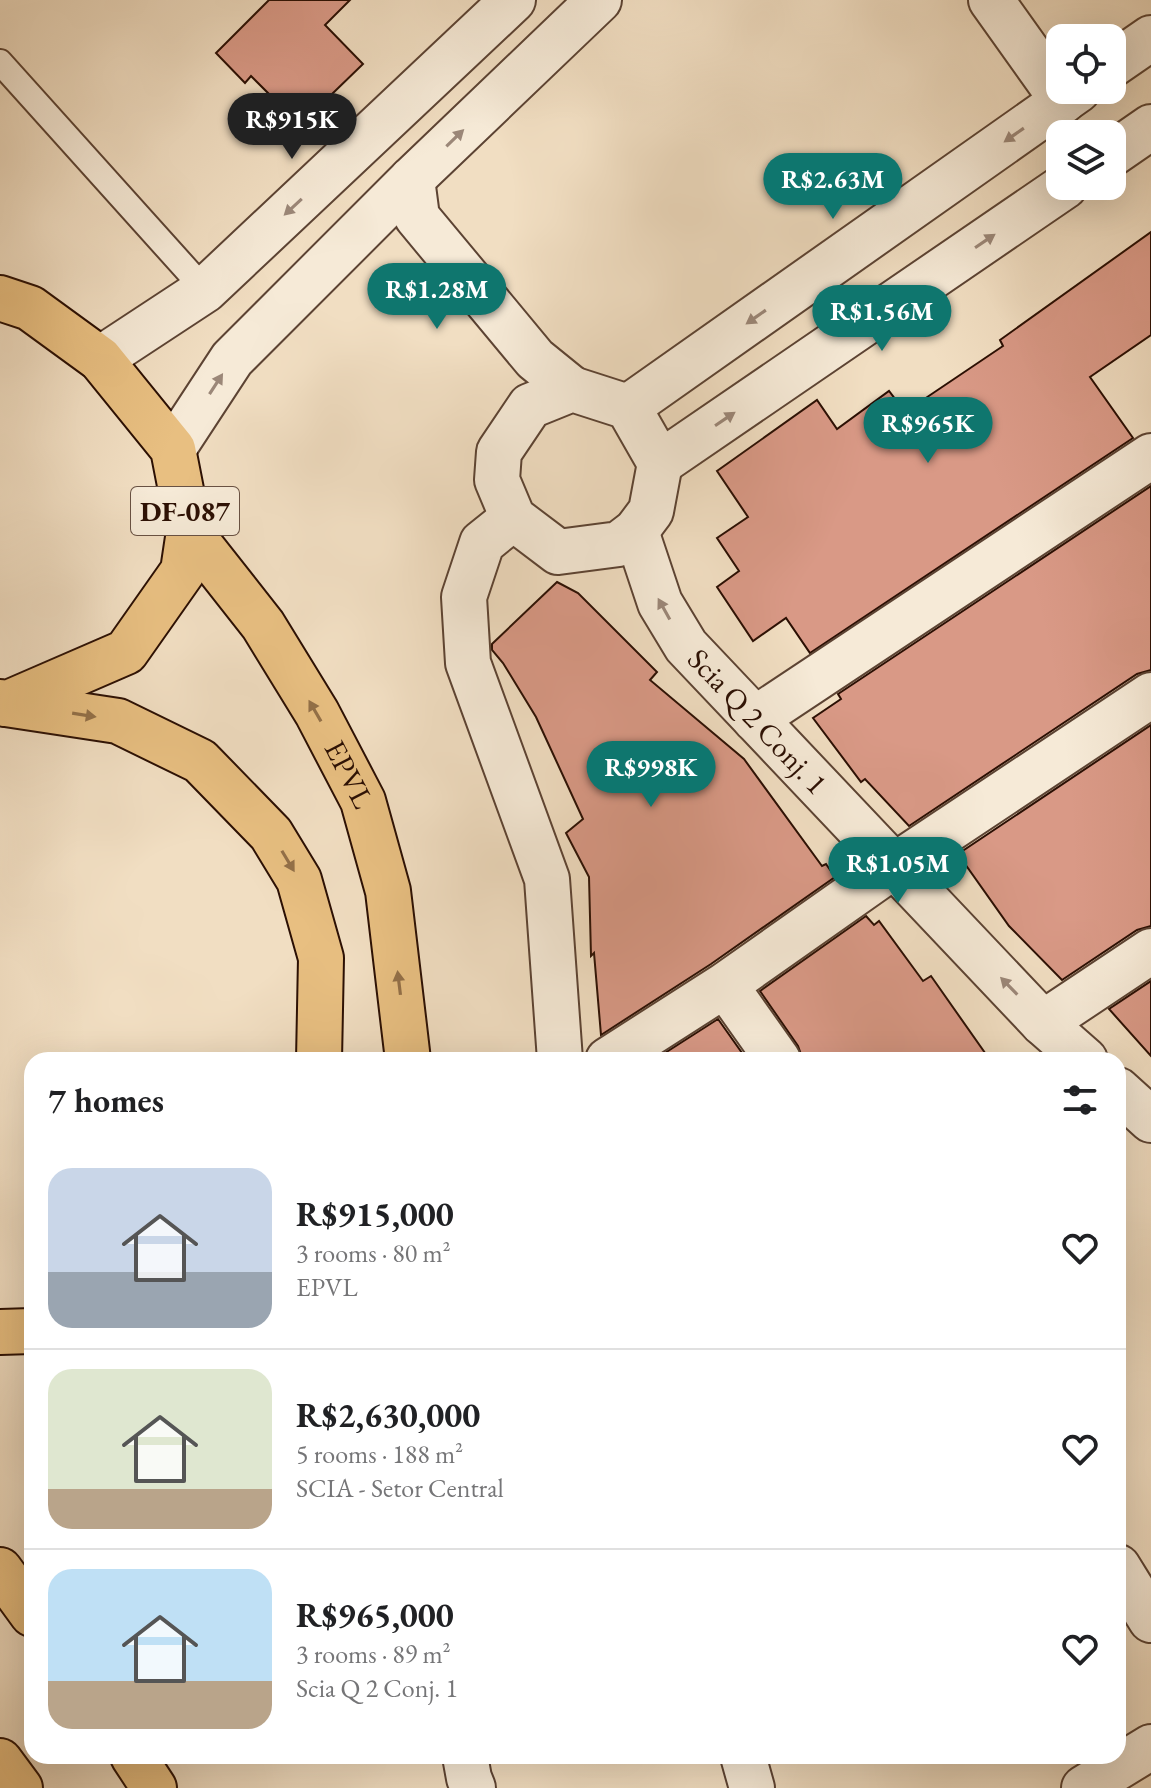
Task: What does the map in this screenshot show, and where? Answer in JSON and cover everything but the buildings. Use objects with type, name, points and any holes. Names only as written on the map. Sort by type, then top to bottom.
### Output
[{"type":"main road","points":[[0,276],[15,303]]},
{"type":"main road","name":"DF-087","points":[[3,703],[126,652],[183,571],[189,531],[173,449],[100,359],[15,303]]},
{"type":"main road","name":"EPVL","points":[[189,531],[263,625],[317,713],[363,801],[388,891],[407,1052]]},
{"type":"main road","points":[[3,703],[118,721],[200,761],[271,834],[299,880],[321,958],[319,1052]]},
{"type":"main road","points":[[0,1332],[24,1331]]},
{"type":"main road","points":[[0,1570],[24,1603]]},
{"type":"main road","points":[[0,1761],[20,1788]]},
{"type":"main road","points":[[138,1764],[154,1788]]},
{"type":"street","points":[[100,359],[205,290],[513,0]]},
{"type":"street","points":[[173,449],[232,359],[412,179],[599,0]]},
{"type":"street","points":[[991,0],[1046,66]]},
{"type":"street","points":[[1126,55],[1151,38]]},
{"type":"street","points":[[628,407],[1057,104]]},
{"type":"street","points":[[1126,144],[1151,127]]},
{"type":"street","points":[[412,179],[417,217],[535,359],[572,389],[628,407],[660,463],[651,511],[636,531],[619,544],[558,552],[513,518],[497,480],[499,452],[530,406],[572,389]]},
{"type":"street","points":[[660,463],[1046,199]]},
{"type":"street","points":[[361,230],[400,232],[516,373],[530,406]]},
{"type":"street","points":[[755,719],[1151,456]]},
{"type":"street","points":[[513,518],[482,543],[464,597],[468,663],[547,879],[559,1052]]},
{"type":"street","name":"Scia Q 2 Conj. 1","points":[[636,531],[660,603],[686,646],[1043,1023],[1076,1052]]},
{"type":"street","points":[[620,1052],[725,985],[894,866],[1151,695]]},
{"type":"street","points":[[1043,1023],[1151,951]]},
{"type":"street","points":[[725,985],[772,1052]]},
{"type":"street","points":[[1126,1097],[1151,1120]]},
{"type":"street","points":[[1126,1580],[1151,1620]]},
{"type":"street","points":[[1126,1762],[1151,1747]]},
{"type":"street","points":[[466,1764],[473,1788]]},
{"type":"street","points":[[745,1764],[752,1788]]},
{"type":"street","points":[[1084,1788],[1123,1764]]},
{"type":"lane","points":[[0,62],[205,290]]}]
